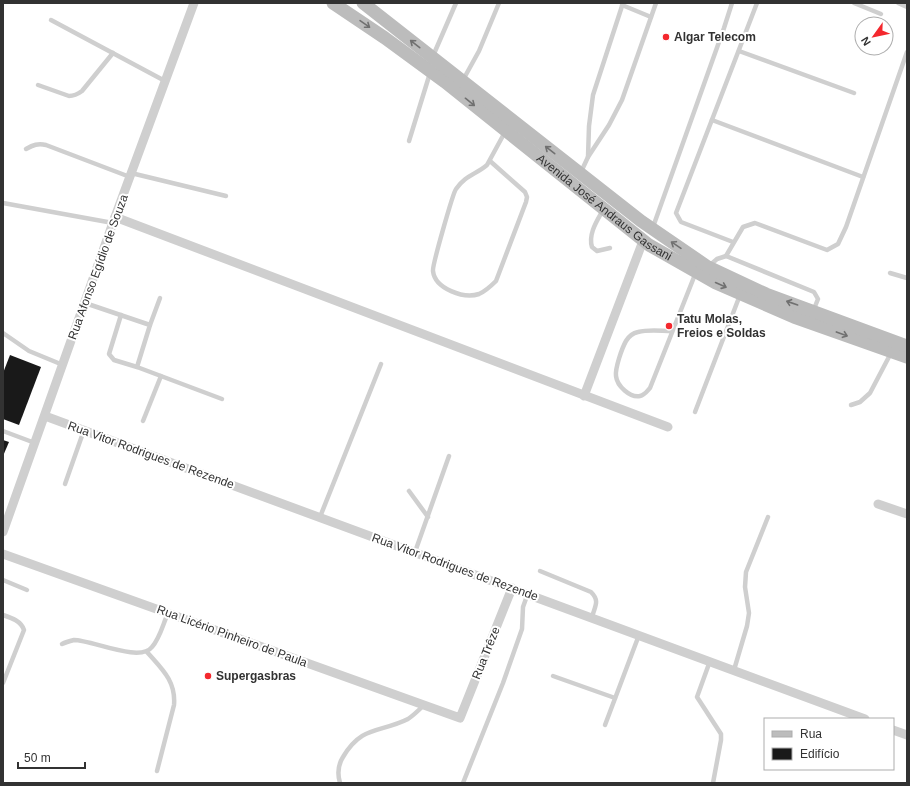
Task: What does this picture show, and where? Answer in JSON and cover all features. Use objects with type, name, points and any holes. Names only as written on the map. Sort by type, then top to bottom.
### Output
[{"type":"main road","name":"Avenida José Andraus Gassani","points":[[333,3],[430,71],[462,81],[652,229],[708,267],[811,316],[892,352],[907,357]]},
{"type":"main road","name":"Avenida José Andraus Gassani","points":[[363,3],[432,57],[448,77],[506,131],[565,179],[604,208],[643,241],[716,283],[740,294],[907,346]]},
{"type":"main road","points":[[565,179],[577,171]]},
{"type":"street","name":"Rua Afonso Egídio de Souza","points":[[3,532],[114,220],[194,3]]},
{"type":"street","points":[[114,220],[668,427]]},
{"type":"street","points":[[584,396],[643,241]]},
{"type":"street","name":"Rua Vitor Rodrigues de Rezende","points":[[45,416],[528,593],[862,718]]},
{"type":"street","points":[[878,504],[907,514]]},
{"type":"street","name":"Rua Licério Pinheiro de Paula","points":[[3,554],[460,718]]},
{"type":"street","name":"Rua Trêze","points":[[460,718],[512,588]]},
{"type":"street","points":[[894,730],[907,735]]},
{"type":"lane","points":[[432,57],[456,3]]},
{"type":"lane","points":[[462,81],[479,51],[499,3]]},
{"type":"lane","points":[[577,171],[606,131],[622,100],[656,3]]},
{"type":"lane","points":[[652,229],[732,3]]},
{"type":"lane","points":[[733,242],[681,222],[676,213],[757,3]]},
{"type":"lane","points":[[854,3],[881,14]]},
{"type":"lane","points":[[898,3],[907,7]]},
{"type":"lane","points":[[588,156],[589,126],[593,95],[622,4],[651,17]]},
{"type":"lane","points":[[51,20],[165,81]]},
{"type":"lane","points":[[739,51],[854,93]]},
{"type":"lane","points":[[726,256],[743,227],[755,223],[827,250],[838,244],[846,227],[907,52]]},
{"type":"lane","points":[[38,85],[73,96],[82,90],[113,53]]},
{"type":"lane","points":[[409,141],[430,71]]},
{"type":"lane","points":[[712,120],[863,176]]},
{"type":"lane","points":[[490,161],[525,192],[527,197],[526,202],[496,281],[489,289],[478,294],[469,295],[453,292],[437,282],[432,269],[454,191],[467,176],[482,169],[490,161],[506,131]]},
{"type":"lane","points":[[26,150],[35,145],[46,145],[131,175],[226,196]]},
{"type":"lane","points":[[3,203],[114,220]]},
{"type":"lane","points":[[604,208],[592,232],[590,243],[597,251],[610,248]]},
{"type":"lane","points":[[708,267],[717,259],[726,256],[814,292],[818,299],[811,316]]},
{"type":"lane","points":[[672,332],[651,330],[638,332],[631,335],[626,341],[616,368],[616,377],[619,384],[626,392],[632,395],[640,396],[650,388],[696,272]]},
{"type":"lane","points":[[890,273],[907,278]]},
{"type":"lane","points":[[695,412],[740,294]]},
{"type":"lane","points":[[137,368],[160,298]]},
{"type":"lane","points":[[85,303],[150,325]]},
{"type":"lane","points":[[121,315],[109,354],[114,360],[222,399]]},
{"type":"lane","points":[[3,333],[29,351],[63,365]]},
{"type":"lane","points":[[851,405],[860,402],[870,393],[892,352]]},
{"type":"lane","points":[[320,517],[381,364]]},
{"type":"lane","points":[[144,421],[161,376]]},
{"type":"lane","points":[[65,484],[84,430]]},
{"type":"lane","points":[[3,431],[35,443]]},
{"type":"lane","points":[[415,552],[449,456]]},
{"type":"lane","points":[[409,491],[428,517]]},
{"type":"lane","points":[[734,670],[748,620],[745,587],[746,572],[768,517]]},
{"type":"lane","points":[[540,571],[591,592],[596,599],[592,617]]},
{"type":"lane","points":[[3,580],[26,590]]},
{"type":"lane","points":[[463,783],[522,629],[523,607],[528,593]]},
{"type":"lane","points":[[62,644],[75,640],[134,653],[147,652],[152,648],[156,641],[168,613]]},
{"type":"lane","points":[[3,615],[20,623],[24,630],[3,683]]},
{"type":"lane","points":[[605,725],[639,635]]},
{"type":"lane","points":[[147,652],[167,674],[173,686],[175,695],[174,706],[157,771]]},
{"type":"lane","points":[[710,661],[697,697],[721,734],[713,783]]},
{"type":"lane","points":[[553,676],[615,698]]},
{"type":"lane","points":[[340,783],[338,770],[341,761],[353,742],[367,733],[407,719],[424,705]]},
{"type":"building","points":[[10,355],[41,367],[19,425],[3,419],[3,373]]},
{"type":"building","points":[[3,440],[9,442],[3,456]]},
{"type":"place","name":"Algar Telecom","points":[[666,37]]},
{"type":"place","name":"Tatu Molas, Freios e Soldas","points":[[669,326]]},
{"type":"place","name":"Supergasbras","points":[[208,676]]}]
